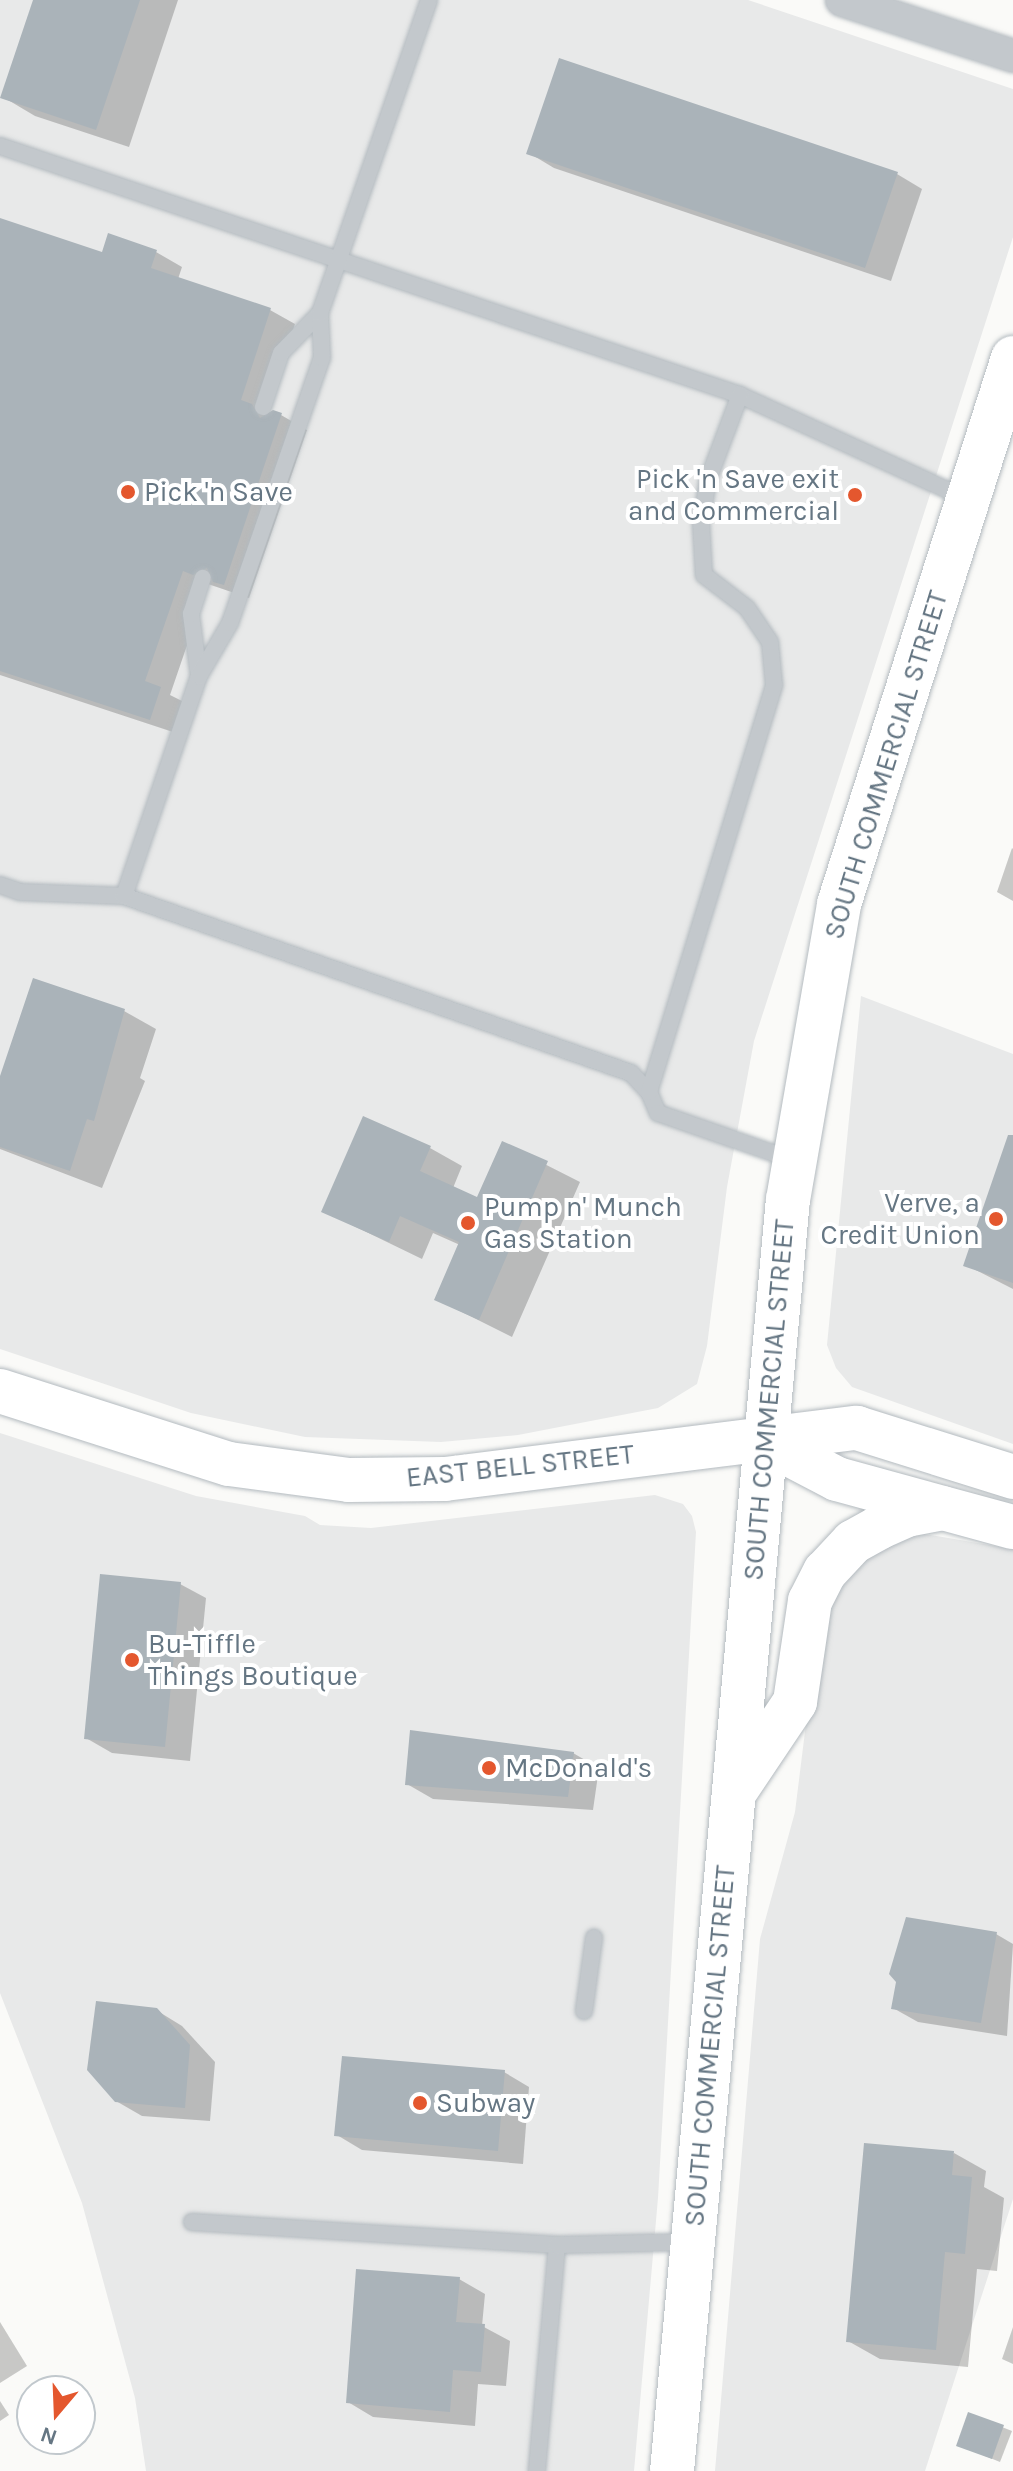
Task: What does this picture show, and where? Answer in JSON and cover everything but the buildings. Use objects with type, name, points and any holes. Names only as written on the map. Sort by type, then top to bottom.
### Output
[{"type":"main road","name":"SOUTH COMMERCIAL STREET","points":[[672,2471],[764,1441],[794,1161],[839,904],[1013,358]]},
{"type":"main road","name":"EAST BELL STREET","points":[[0,1391],[229,1464],[349,1480],[445,1479],[857,1428],[1013,1477]]},
{"type":"main road","points":[[764,1441],[837,1479],[1013,1527]]},
{"type":"main road","points":[[732,1795],[795,1702],[810,1601],[825,1572],[853,1542],[878,1528],[907,1515],[942,1508]]},
{"type":"street","points":[[842,0],[1013,56]]},
{"type":"lane","points":[[124,896],[199,676],[230,623],[322,358],[320,313],[429,0]]},
{"type":"lane","points":[[0,146],[740,395],[968,500]]},
{"type":"lane","points":[[263,407],[281,353],[320,313]]},
{"type":"lane","points":[[649,1092],[774,685],[770,642],[747,608],[704,575],[701,523],[708,480],[740,395]]},
{"type":"lane","points":[[199,676],[191,614],[203,578]]},
{"type":"lane","points":[[0,885],[20,892],[124,896],[631,1073],[649,1092],[658,1113],[794,1161]]},
{"type":"lane","points":[[584,2011],[594,1938]]},
{"type":"lane","points":[[192,2222],[557,2245],[692,2242]]},
{"type":"lane","points":[[537,2471],[557,2245]]},
{"type":"shaded area","points":[[0,0],[748,0],[1013,89],[1013,237],[754,1041],[727,1187],[707,1346],[697,1384],[658,1408],[518,1435],[441,1442],[305,1437],[191,1413],[0,1349]]},
{"type":"shaded area","points":[[861,996],[1013,1054],[1013,1444],[852,1387],[836,1368],[827,1345]]},
{"type":"shaded area","points":[[0,1433],[196,1496],[305,1516],[320,1525],[371,1528],[655,1495],[683,1504],[692,1516],[696,1532],[658,2198],[634,2471],[146,2471],[135,2398],[82,2203],[0,1993]]},
{"type":"shaded area","points":[[907,1531],[1013,1549],[1013,2199],[925,2471],[715,2471],[760,1939],[795,1812],[820,1611],[851,1561]]},
{"type":"place","name":"Pick 'n Save","points":[[128,492]]},
{"type":"place","name":"Pick 'n Save exit and Commercial","points":[[855,495]]},
{"type":"place","name":"Verve, a Credit Union","points":[[996,1219]]},
{"type":"place","name":"Pump n' Munch Gas Station","points":[[468,1223]]},
{"type":"place","name":"Bu-Tiffle Things Boutique","points":[[132,1660]]},
{"type":"place","name":"McDonald's","points":[[489,1768]]},
{"type":"place","name":"Subway","points":[[420,2103]]}]
